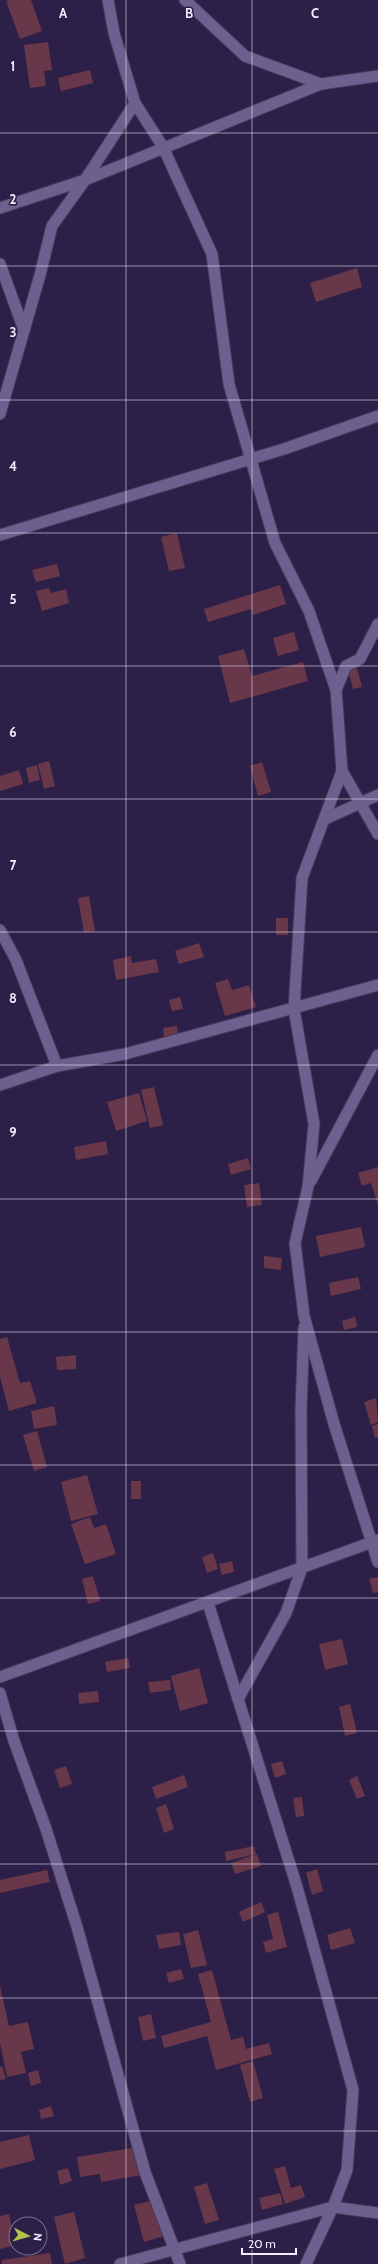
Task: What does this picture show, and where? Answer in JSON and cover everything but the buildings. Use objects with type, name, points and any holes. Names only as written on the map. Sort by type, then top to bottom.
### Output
[{"type":"street","points":[[108,0],[114,33],[135,103],[163,147],[212,254],[229,384],[275,543],[309,611],[336,690],[342,771],[325,820],[302,878],[294,1009],[314,1124],[308,1186],[295,1243],[304,1316],[334,1424],[375,1541],[378,1562]]},
{"type":"street","points":[[185,0],[245,56],[321,84]]},
{"type":"street","points":[[0,208],[85,180],[321,84],[378,76]]},
{"type":"street","points":[[0,414],[52,226],[85,180],[135,103]]},
{"type":"street","points":[[0,264],[24,330]]},
{"type":"street","points":[[0,535],[284,449],[378,416]]},
{"type":"street","points":[[336,690],[346,666],[360,659],[378,624]]},
{"type":"street","points":[[342,771],[378,834]]},
{"type":"street","points":[[325,820],[378,795]]},
{"type":"street","points":[[0,930],[16,960],[58,1066]]},
{"type":"street","points":[[0,1085],[58,1066],[125,1054],[378,985]]},
{"type":"street","points":[[308,1186],[378,1055]]},
{"type":"street","points":[[238,1700],[286,1613],[302,1568],[301,1410],[304,1316]]},
{"type":"street","points":[[0,1677],[208,1603],[375,1541]]},
{"type":"street","points":[[208,1603],[297,1887],[353,2090],[347,2170],[309,2263]]},
{"type":"street","points":[[0,1693],[14,1741],[46,1829],[99,2003],[145,2172],[180,2264]]},
{"type":"street","points":[[120,2264],[333,2207],[378,2213]]}]
